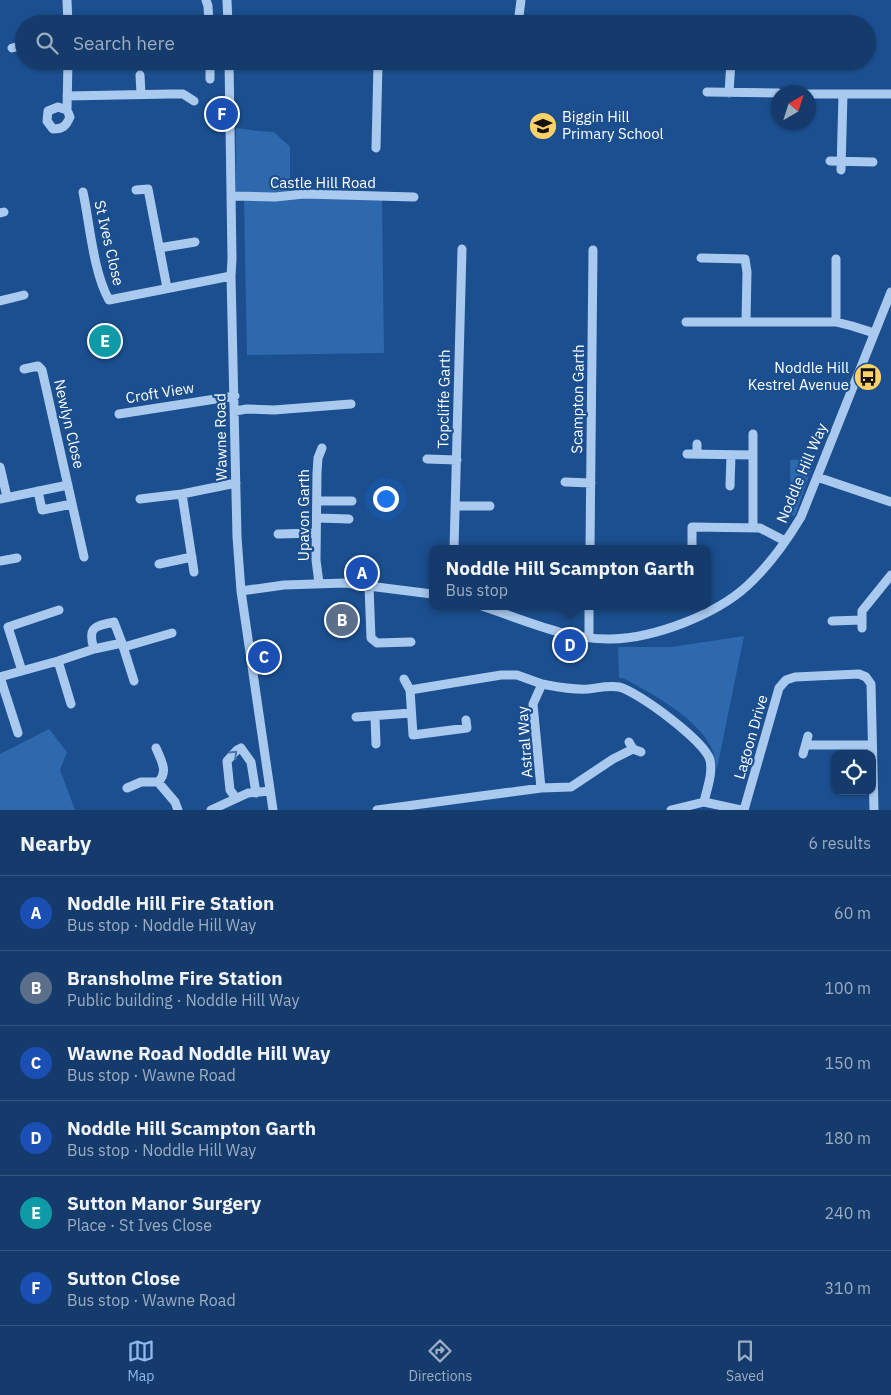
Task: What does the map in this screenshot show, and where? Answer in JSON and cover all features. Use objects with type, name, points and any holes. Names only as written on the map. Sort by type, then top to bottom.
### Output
[{"type":"street","points":[[67,0],[68,15]]},
{"type":"street","points":[[206,0],[208,15]]},
{"type":"street","points":[[227,0],[228,15]]},
{"type":"street","points":[[519,15],[521,0]]},
{"type":"street","points":[[67,110],[68,70]]},
{"type":"street","points":[[210,70],[210,79]]},
{"type":"street","name":"Wawne Road","points":[[229,70],[232,196],[231,276],[240,591],[273,810]]},
{"type":"street","points":[[376,148],[378,70]]},
{"type":"street","points":[[729,93],[730,70]]},
{"type":"street","points":[[140,76],[141,94]]},
{"type":"street","points":[[707,92],[771,93]]},
{"type":"street","points":[[67,96],[183,94],[194,100]]},
{"type":"street","points":[[816,94],[891,94]]},
{"type":"street","points":[[841,166],[843,94]]},
{"type":"street","points":[[830,162],[841,166],[873,162]]},
{"type":"street","points":[[136,190],[148,189],[167,288]]},
{"type":"street","name":"St Ives Close","points":[[83,192],[98,268],[109,300],[231,276]]},
{"type":"street","name":"Castle Hill Road","points":[[232,196],[275,197],[304,194],[414,197]]},
{"type":"street","points":[[159,248],[195,242]]},
{"type":"street","name":"Topcliffe Garth","points":[[454,545],[462,249]]},
{"type":"street","name":"Scampton Garth","points":[[590,545],[593,250]]},
{"type":"street","points":[[701,258],[745,259],[747,272],[746,322]]},
{"type":"street","points":[[836,258],[836,322]]},
{"type":"street","name":"Noddle Hill Way","points":[[494,610],[552,630],[611,639],[641,636],[678,626],[712,610],[746,587],[773,559],[801,516],[891,292]]},
{"type":"street","points":[[0,301],[24,296]]},
{"type":"street","points":[[686,322],[836,322],[874,333]]},
{"type":"street","name":"Newlyn Close","points":[[24,369],[38,366],[42,370],[84,557]]},
{"type":"street","name":"Croft View","points":[[119,414],[235,396]]},
{"type":"street","points":[[235,411],[351,404]]},
{"type":"street","points":[[753,434],[753,527]]},
{"type":"street","points":[[697,444],[697,454]]},
{"type":"street","name":"Upavon Garth","points":[[319,583],[316,560],[316,533],[318,458],[322,448]]},
{"type":"street","points":[[687,454],[753,455]]},
{"type":"street","points":[[730,486],[731,455]]},
{"type":"street","points":[[427,459],[457,460]]},
{"type":"street","name":"Newlyn Close","points":[[0,467],[3,498],[68,485]]},
{"type":"street","points":[[817,477],[891,502]]},
{"type":"street","points":[[565,482],[591,484]]},
{"type":"street","points":[[140,499],[182,494],[236,483]]},
{"type":"street","points":[[38,491],[42,510],[72,504]]},
{"type":"street","points":[[182,494],[194,572]]},
{"type":"street","points":[[318,501],[352,501]]},
{"type":"street","points":[[455,506],[490,506]]},
{"type":"street","points":[[317,518],[349,519]]},
{"type":"street","points":[[692,545],[692,527],[760,528],[769,531],[785,542]]},
{"type":"street","points":[[278,534],[316,533]]},
{"type":"street","points":[[159,564],[192,557]]},
{"type":"street","points":[[0,561],[17,558]]},
{"type":"street","points":[[832,621],[862,624],[862,611],[891,575]]},
{"type":"street","points":[[240,591],[284,585],[345,583],[429,594]]},
{"type":"street","points":[[370,586],[371,638],[373,641],[377,643],[411,642]]},
{"type":"street","points":[[22,671],[8,627],[59,610]]},
{"type":"street","points":[[589,610],[589,637]]},
{"type":"street","points":[[94,649],[90,639],[92,630],[97,626],[114,622],[134,681]]},
{"type":"street","points":[[18,733],[0,677],[94,649],[123,645],[172,632]]},
{"type":"street","points":[[58,661],[71,704]]},
{"type":"street","name":"Lagoon Drive","points":[[742,810],[779,688],[786,680],[795,677],[859,674],[871,684],[874,810]]},
{"type":"street","points":[[410,690],[501,675],[517,676],[563,689],[616,686],[629,690],[700,743],[710,759],[711,774],[704,802]]},
{"type":"street","points":[[404,679],[410,690],[413,735],[467,728],[466,720]]},
{"type":"street","name":"Astral Way","points":[[377,810],[541,788],[533,704],[542,684]]},
{"type":"street","points":[[356,718],[411,713]]},
{"type":"street","points":[[375,717],[376,744]]},
{"type":"street","points":[[806,745],[872,745]]},
{"type":"street","points":[[127,788],[141,782],[158,782],[162,778],[165,771],[156,748]]},
{"type":"street","points":[[236,798],[230,790],[227,761],[236,750],[241,748],[251,762],[256,793]]},
{"type":"street","points":[[541,788],[571,787],[613,759],[634,748]]},
{"type":"street","points":[[158,782],[178,810]]},
{"type":"street","points":[[211,810],[248,793],[270,791]]},
{"type":"street","points":[[671,810],[704,802],[742,810]]},
{"type":"shaded area","points":[[236,128],[274,132],[290,147],[289,191],[274,193],[236,192]]},
{"type":"shaded area","points":[[303,197],[382,200],[384,353],[247,355],[244,200]]},
{"type":"shaded area","points":[[815,459],[795,516],[791,515],[790,460]]},
{"type":"shaded area","points":[[744,636],[717,769],[711,747],[695,725],[672,707],[623,678],[619,678],[618,647],[671,647]]},
{"type":"shaded area","points":[[49,729],[67,752],[60,770],[75,810],[0,810],[0,754]]},
{"type":"place","name":"Sutton Close","points":[[222,114]]},
{"type":"place","name":"Biggin Hill Primary School","points":[[543,126]]},
{"type":"place","name":"Sutton Manor Surgery","points":[[105,341]]},
{"type":"place","name":"Noddle Hill Kestrel Avenue","points":[[868,377]]},
{"type":"place","name":"Noddle Hill Fire Station","points":[[362,573]]},
{"type":"place","name":"Bransholme Fire Station","points":[[342,620]]},
{"type":"place","name":"Noddle Hill Scampton Garth","points":[[570,645]]},
{"type":"place","name":"Wawne Road Noddle Hill Way","points":[[264,657]]}]
